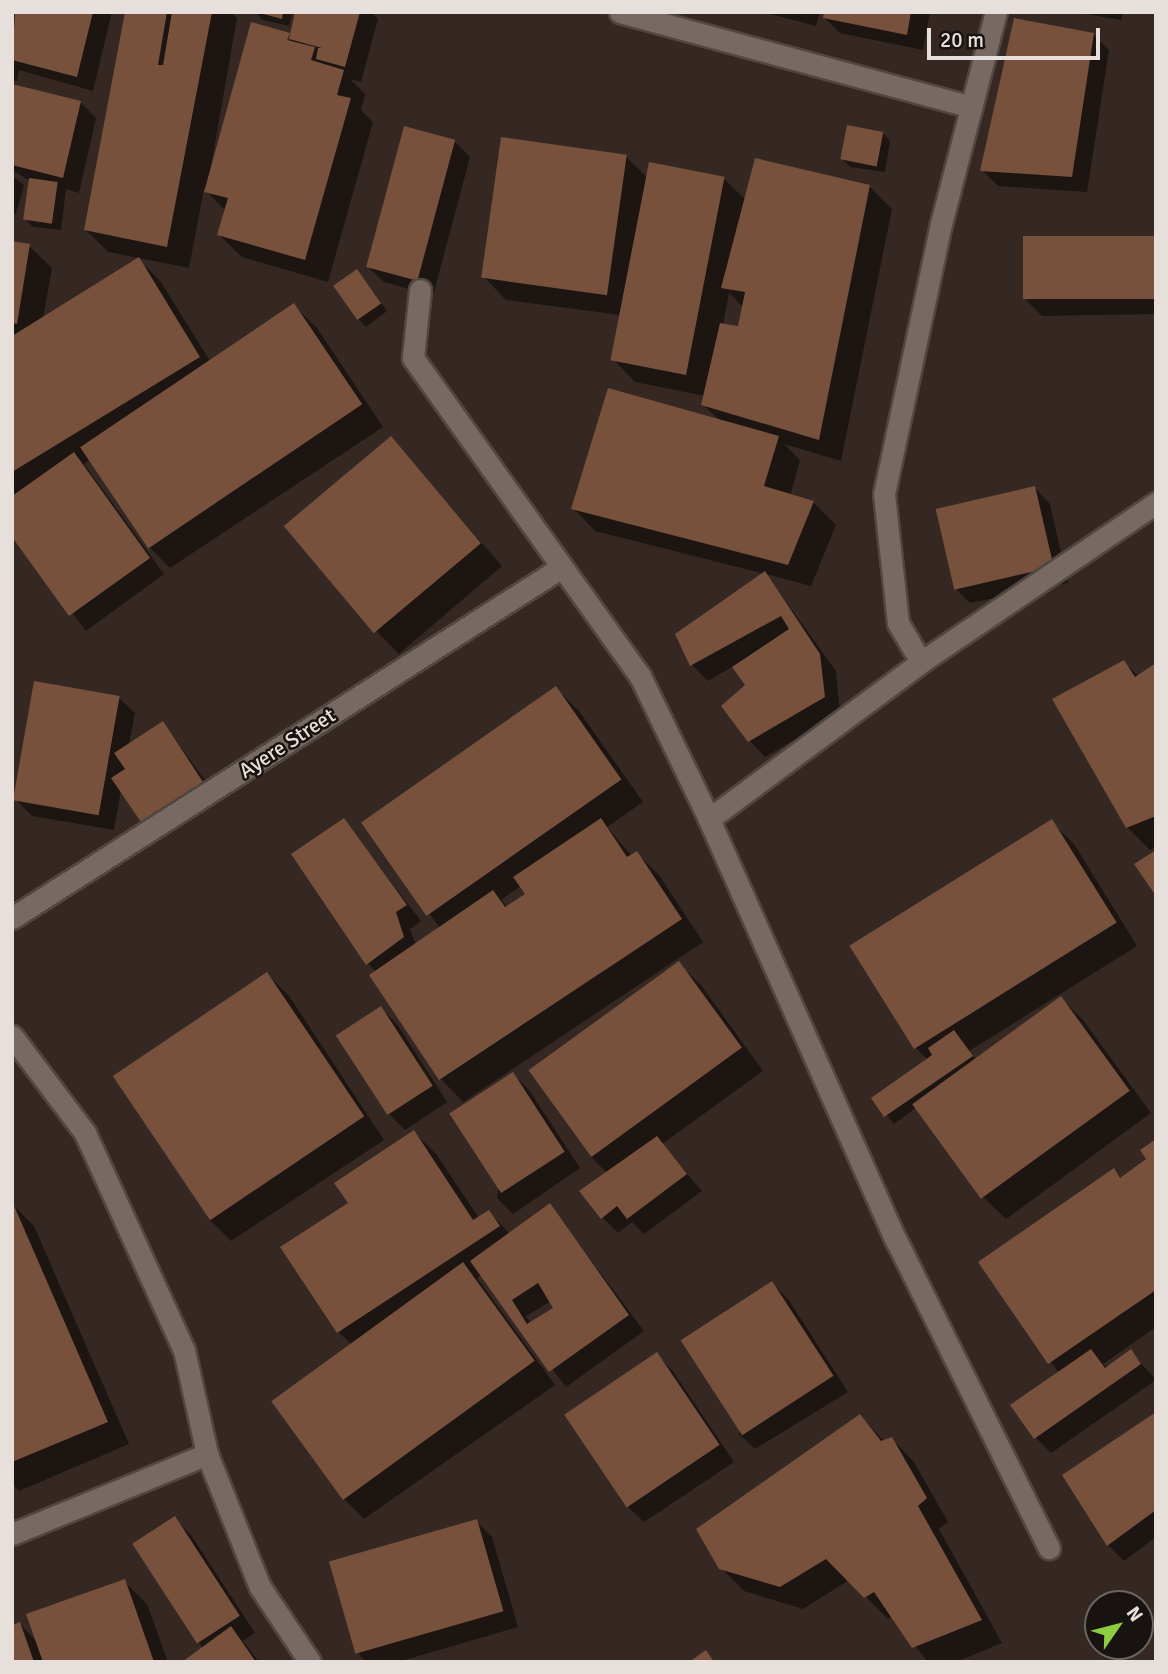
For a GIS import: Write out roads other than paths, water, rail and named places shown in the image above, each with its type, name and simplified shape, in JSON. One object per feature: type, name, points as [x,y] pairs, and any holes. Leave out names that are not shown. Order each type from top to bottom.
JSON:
[{"type":"street","points":[[620,12],[971,107]]},
{"type":"street","points":[[921,662],[898,623],[884,494],[941,224],[996,12]]},
{"type":"street","points":[[420,290],[413,358],[640,676],[709,818],[896,1240],[1049,1548]]},
{"type":"street","points":[[709,818],[921,662],[1156,503]]},
{"type":"street","name":"Ayere Street","points":[[12,918],[562,567]]},
{"type":"street","points":[[12,1036],[85,1133],[184,1350],[207,1454],[260,1587],[310,1662]]},
{"type":"street","points":[[12,1534],[207,1454]]}]
